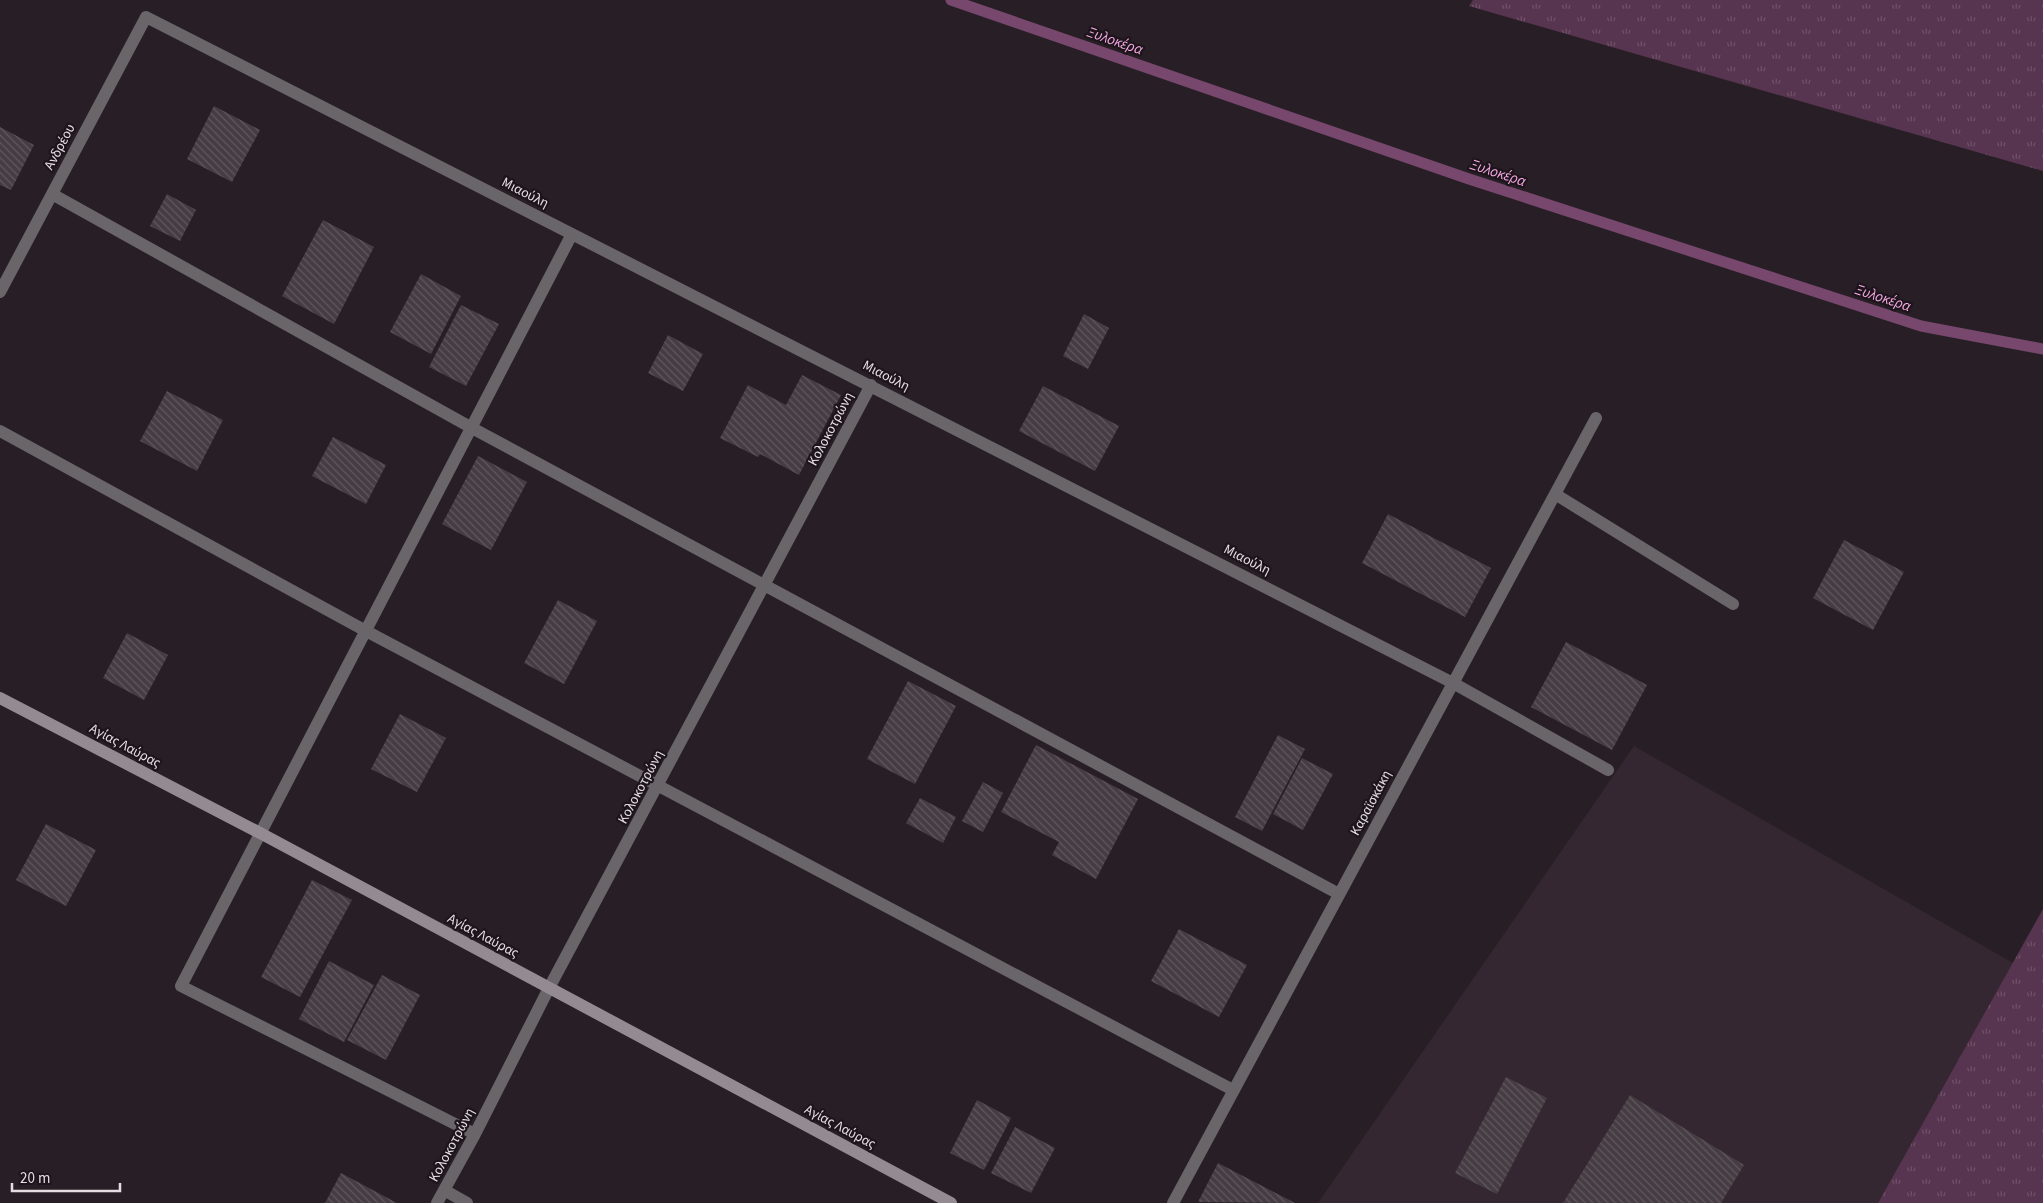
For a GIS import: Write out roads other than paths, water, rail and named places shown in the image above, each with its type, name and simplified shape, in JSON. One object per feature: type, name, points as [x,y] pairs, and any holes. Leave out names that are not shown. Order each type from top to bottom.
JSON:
[{"type":"street","name":"Ανδρέου","points":[[0,292],[146,17]]},
{"type":"street","name":"Μιαούλη","points":[[146,17],[1453,683],[1608,770]]},
{"type":"street","points":[[52,194],[472,428],[1339,894]]},
{"type":"street","points":[[475,1134],[182,986],[572,234]]},
{"type":"street","name":"Κολοκοτρώνη","points":[[437,1203],[475,1134],[549,988],[871,385]]},
{"type":"street","name":"Καραϊσκάκη","points":[[1173,1203],[1596,418]]},
{"type":"street","points":[[0,431],[366,631],[1234,1090]]},
{"type":"street","points":[[1555,494],[1733,604]]},
{"type":"street","name":"Αγίας Λαύρας","points":[[0,698],[262,834],[951,1203]]},
{"type":"street","points":[[444,1190],[467,1203]]},
{"type":"waterway","name":"Ξυλοκέρα","points":[[951,0],[1469,179],[1921,326],[2043,349]]}]
